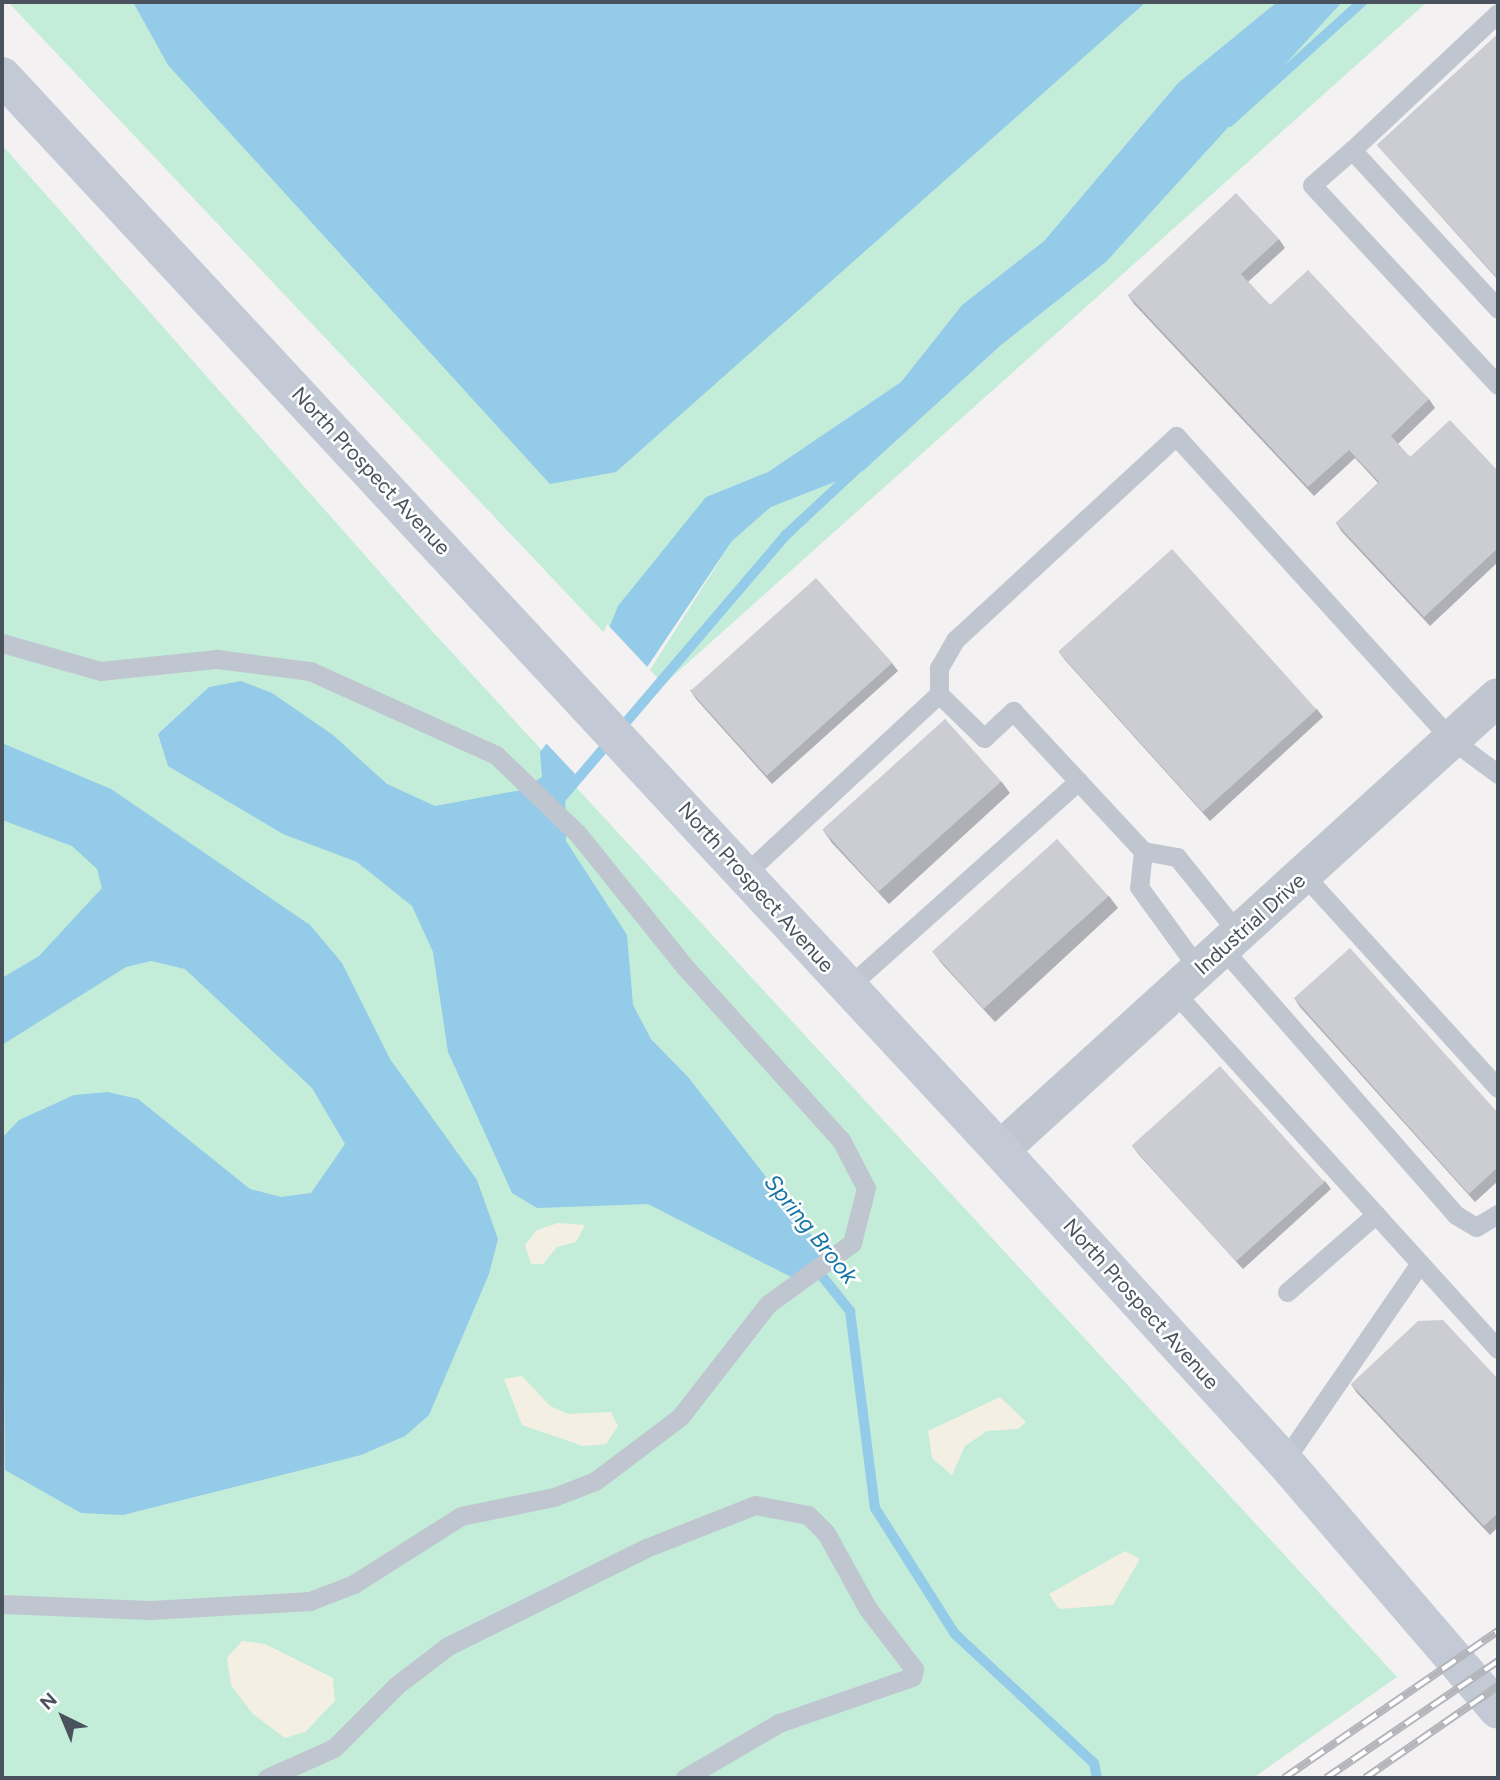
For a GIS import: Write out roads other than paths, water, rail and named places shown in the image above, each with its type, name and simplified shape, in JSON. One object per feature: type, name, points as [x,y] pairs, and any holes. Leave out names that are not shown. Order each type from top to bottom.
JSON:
[{"type":"main road","name":"North Prospect Avenue","points":[[2,76],[1000,1150],[1284,1461],[1498,1710]]},
{"type":"street","name":"Industrial Drive","points":[[1000,1150],[1498,697]]},
{"type":"lane","points":[[1498,13],[1312,185],[1498,385]]},
{"type":"lane","points":[[1352,150],[1498,309]]},
{"type":"lane","points":[[1498,774],[1452,740],[1176,436],[955,640],[939,668],[939,694],[984,738],[1013,711],[1143,851],[1177,857],[1209,962],[1376,1214],[1498,1349]]},
{"type":"lane","points":[[2,643],[100,671],[217,659],[310,671],[496,755],[578,834],[693,978],[841,1140],[866,1188],[852,1243],[768,1304],[680,1416],[624,1465],[554,1497],[461,1516],[354,1584],[270,1608],[2,1604]]},
{"type":"lane","points":[[744,874],[939,694]]},
{"type":"lane","points":[[848,988],[1078,781]]},
{"type":"lane","points":[[1143,851],[1139,887],[1456,1215],[1476,1227],[1498,1214]]},
{"type":"lane","points":[[1304,875],[1498,1088]]},
{"type":"lane","points":[[1287,1292],[1376,1214]]},
{"type":"lane","points":[[1284,1461],[1420,1263]]},
{"type":"lane","points":[[267,1778],[313,1763],[419,1667],[546,1596],[731,1510],[782,1506],[808,1515],[826,1533],[868,1609],[914,1669],[912,1677],[779,1723],[685,1778]]},
{"type":"water","points":[[133,2],[1146,2],[616,472],[550,484],[168,65]]},
{"type":"water","points":[[1277,2],[1342,2],[1106,262],[1000,346],[863,471],[771,507],[732,541],[565,789],[566,841],[627,935],[633,1005],[651,1039],[688,1077],[827,1255],[793,1278],[648,1204],[537,1208],[512,1193],[448,1052],[433,952],[412,906],[357,862],[283,834],[168,766],[158,734],[209,687],[241,681],[272,693],[333,735],[387,784],[435,806],[521,790],[542,777],[540,752],[580,700],[618,606],[706,497],[768,472],[901,382],[962,305],[1044,241],[1178,83]]},
{"type":"water","points":[[2,743],[111,789],[310,925],[342,963],[390,1059],[477,1180],[498,1239],[489,1274],[429,1415],[405,1436],[361,1455],[123,1515],[81,1513],[5,1470],[2,1138],[19,1120],[74,1095],[108,1092],[138,1099],[250,1189],[281,1197],[311,1193],[345,1144],[312,1088],[185,969],[151,961],[126,967],[2,1045],[2,978],[39,956],[102,888],[97,869],[72,846],[2,820]]},
{"type":"waterway","points":[[1229,122],[1362,2]]},
{"type":"waterway","points":[[557,803],[786,535],[859,467]]},
{"type":"waterway","name":"Spring Brook","points":[[814,1266],[850,1311],[875,1508],[955,1634],[1094,1763],[1097,1778]]},
{"type":"railway","points":[[1284,1778],[1498,1631]]},
{"type":"railway","points":[[1326,1778],[1498,1661]]},
{"type":"railway","points":[[1365,1778],[1498,1686]]}]
